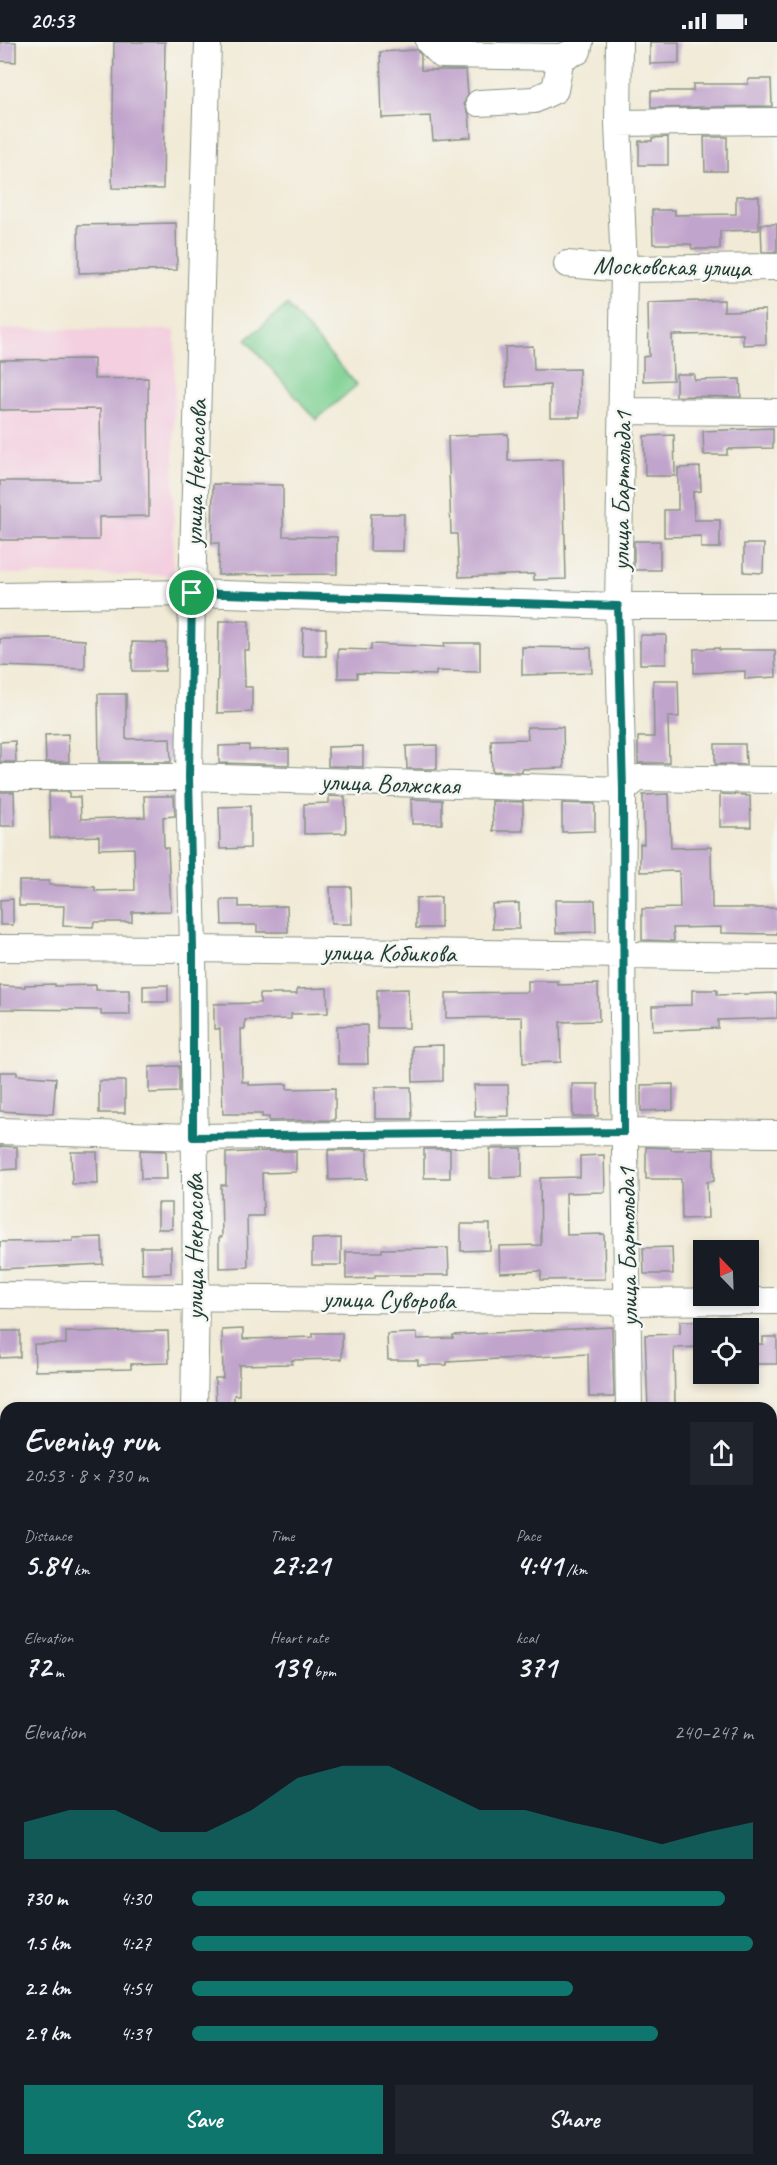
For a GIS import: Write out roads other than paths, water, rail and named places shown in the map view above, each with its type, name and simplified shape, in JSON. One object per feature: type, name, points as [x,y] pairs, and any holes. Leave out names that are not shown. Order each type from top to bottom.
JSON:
[{"type":"street","name":"улица Некрасова","points":[[194,1402],[196,1297],[189,777],[208,42]]},
{"type":"street","points":[[429,42],[442,55],[619,47]]},
{"type":"street","name":"улица Бартольда1","points":[[619,47],[618,123],[624,269],[618,606],[623,790],[622,955],[629,1402]]},
{"type":"street","points":[[479,103],[534,100],[555,90],[573,50]]},
{"type":"street","points":[[618,123],[777,121]]},
{"type":"street","name":"Московская улица","points":[[567,264],[624,269],[777,267]]},
{"type":"street","points":[[622,411],[777,412]]},
{"type":"street","points":[[0,596],[192,593],[618,606],[777,606]]},
{"type":"street","name":"улица Волжская","points":[[0,777],[189,777],[623,790],[638,778],[777,780]]},
{"type":"street","name":"улица Кобикова","points":[[0,948],[777,957]]},
{"type":"street","points":[[0,1131],[193,1137],[624,1132],[777,1134]]},
{"type":"street","name":"улица Суворова","points":[[0,1295],[628,1302],[777,1301]]}]
